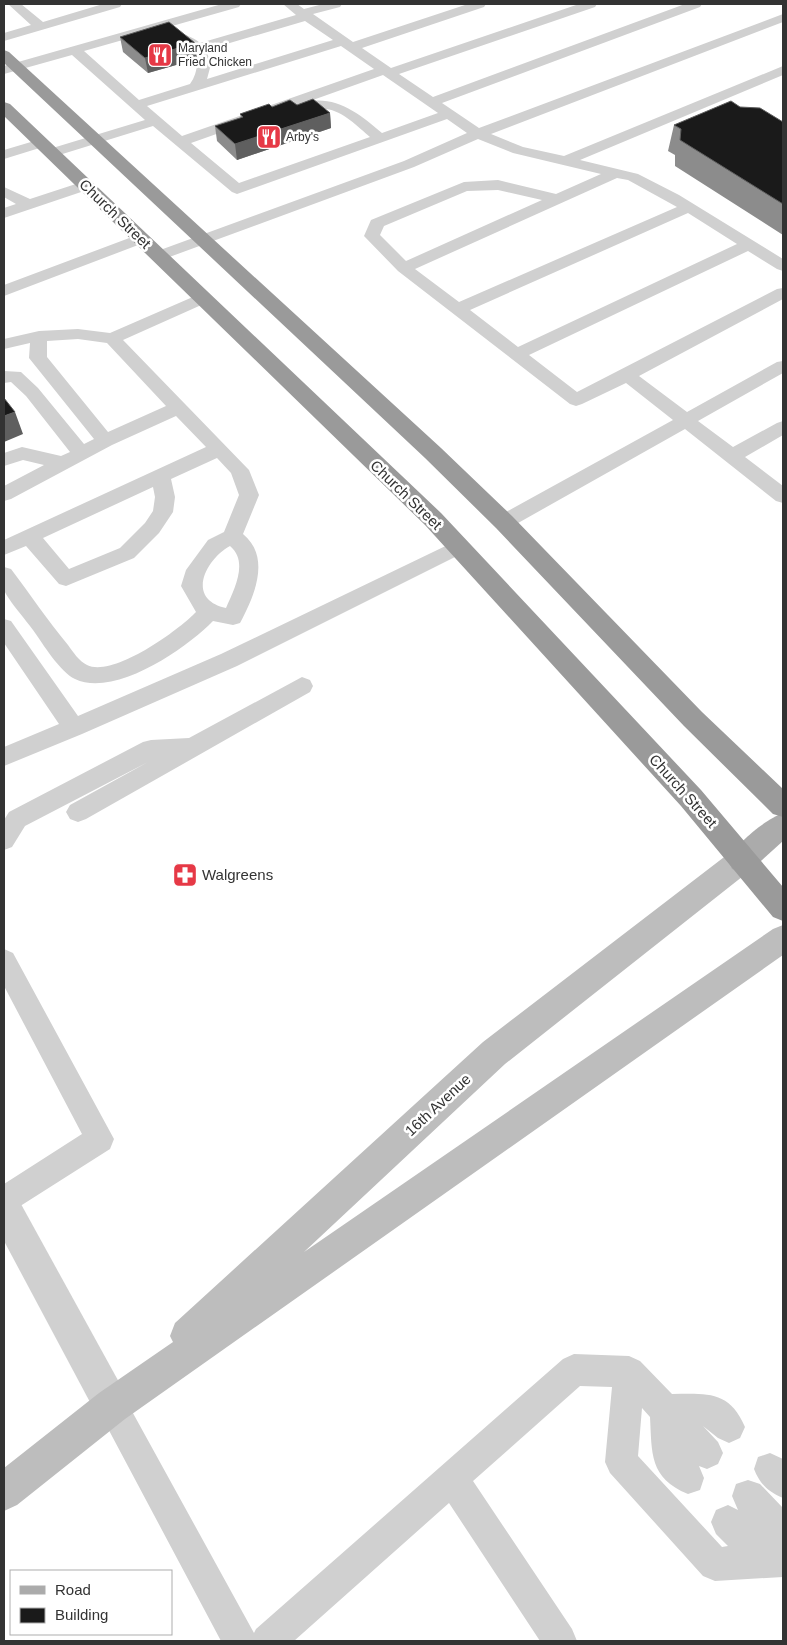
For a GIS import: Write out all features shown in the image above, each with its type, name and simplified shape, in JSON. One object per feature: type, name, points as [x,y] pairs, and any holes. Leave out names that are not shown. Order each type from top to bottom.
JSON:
[{"type":"highway","points":[[8,64],[341,366],[504,522],[693,719],[783,806]]},
{"type":"highway","name":"Church Street","points":[[4,107],[433,519],[690,798],[783,908]]},
{"type":"main road","name":"16th Avenue","points":[[742,860],[783,825]]},
{"type":"street","name":"16th Avenue","points":[[112,1406],[494,1053],[742,860]]},
{"type":"street","name":"16th Avenue","points":[[4,1492],[112,1406],[783,938]]},
{"type":"street","points":[[4,1207],[112,1406]]},
{"type":"lane","points":[[14,4],[40,26]]},
{"type":"lane","points":[[8,64],[75,50],[235,4]]},
{"type":"lane","points":[[289,4],[478,134],[518,150],[633,177],[689,207],[783,266]]},
{"type":"lane","points":[[199,48],[336,4]]},
{"type":"lane","points":[[137,105],[480,4]]},
{"type":"lane","points":[[180,142],[334,87],[591,4]]},
{"type":"lane","points":[[431,102],[696,4]]},
{"type":"lane","points":[[4,37],[111,5]]},
{"type":"lane","points":[[158,256],[410,164],[478,134],[783,18]]},
{"type":"lane","points":[[86,60],[165,36],[175,36],[187,40],[199,48],[204,72],[195,87]]},
{"type":"lane","points":[[75,50],[155,121],[238,189],[448,114]]},
{"type":"lane","points":[[566,161],[783,70]]},
{"type":"lane","points":[[334,87],[396,132]]},
{"type":"lane","points":[[231,124],[254,122],[318,103],[334,105],[352,116],[380,138]]},
{"type":"lane","points":[[695,107],[721,113]]},
{"type":"lane","points":[[4,155],[93,140],[155,121]]},
{"type":"lane","points":[[404,268],[615,173]]},
{"type":"lane","points":[[557,199],[498,185],[464,187],[377,223],[372,236],[404,268],[576,400],[783,292]]},
{"type":"lane","points":[[4,213],[85,186]]},
{"type":"lane","points":[[4,191],[29,205]]},
{"type":"lane","points":[[458,309],[689,207]]},
{"type":"lane","points":[[4,291],[140,238]]},
{"type":"lane","points":[[517,354],[749,245]]},
{"type":"lane","points":[[4,278],[62,257],[100,254]]},
{"type":"lane","points":[[4,344],[39,336],[78,334],[112,339],[202,298]]},
{"type":"lane","points":[[39,336],[38,358],[105,441]]},
{"type":"lane","points":[[112,339],[240,470],[249,495],[232,536],[215,545],[193,576],[191,586],[199,601],[209,612],[233,617],[264,642]]},
{"type":"lane","points":[[504,522],[783,366]]},
{"type":"lane","points":[[627,375],[783,496]]},
{"type":"lane","points":[[4,377],[15,376],[32,392],[81,454]]},
{"type":"lane","points":[[4,494],[105,441],[178,408]]},
{"type":"lane","points":[[732,456],[783,427]]},
{"type":"lane","points":[[4,548],[219,449]]},
{"type":"lane","points":[[4,460],[22,453],[63,463]]},
{"type":"lane","points":[[29,536],[66,579],[127,553],[152,528],[163,512],[165,497],[161,476]]},
{"type":"lane","points":[[232,536],[245,549],[249,559],[247,579],[233,617]]},
{"type":"lane","points":[[4,757],[229,660],[458,547]]},
{"type":"lane","points":[[4,574],[64,655],[80,673],[98,676],[123,669],[153,656],[187,633],[209,612]]},
{"type":"lane","points":[[4,627],[74,728]]},
{"type":"lane","points":[[78,812],[302,686]]},
{"type":"lane","points":[[4,854],[14,841],[18,819],[151,749],[195,746]]},
{"type":"lane","points":[[4,961],[100,1139],[4,1200]]},
{"type":"lane","points":[[268,1641],[574,1370],[629,1372],[707,1453]]},
{"type":"lane","points":[[629,1372],[621,1462],[715,1564],[783,1560]]},
{"type":"lane","points":[[112,1406],[240,1641]]},
{"type":"lane","points":[[666,1410],[712,1410],[729,1427]]},
{"type":"lane","points":[[666,1410],[668,1458],[688,1478]]},
{"type":"lane","points":[[452,1479],[560,1641]]},
{"type":"lane","points":[[748,1496],[783,1532]]},
{"type":"lane","points":[[728,1522],[745,1540],[783,1540]]},
{"type":"building","points":[[169,22],[195,43],[145,58],[120,37]]},
{"type":"building","points":[[313,99],[330,113],[235,144],[215,126],[243,117],[240,114],[269,104],[272,107],[290,100],[297,105]]},
{"type":"building","points":[[731,101],[740,107],[760,108],[783,122],[783,204],[680,140],[681,129],[674,125]]},
{"type":"building","points":[[4,398],[15,412],[4,416]]},
{"type":"place","name":"Maryland Fried Chicken","points":[[160,55]]},
{"type":"place","name":"Arby's","points":[[269,137]]},
{"type":"place","name":"Walgreens","points":[[185,875]]}]
